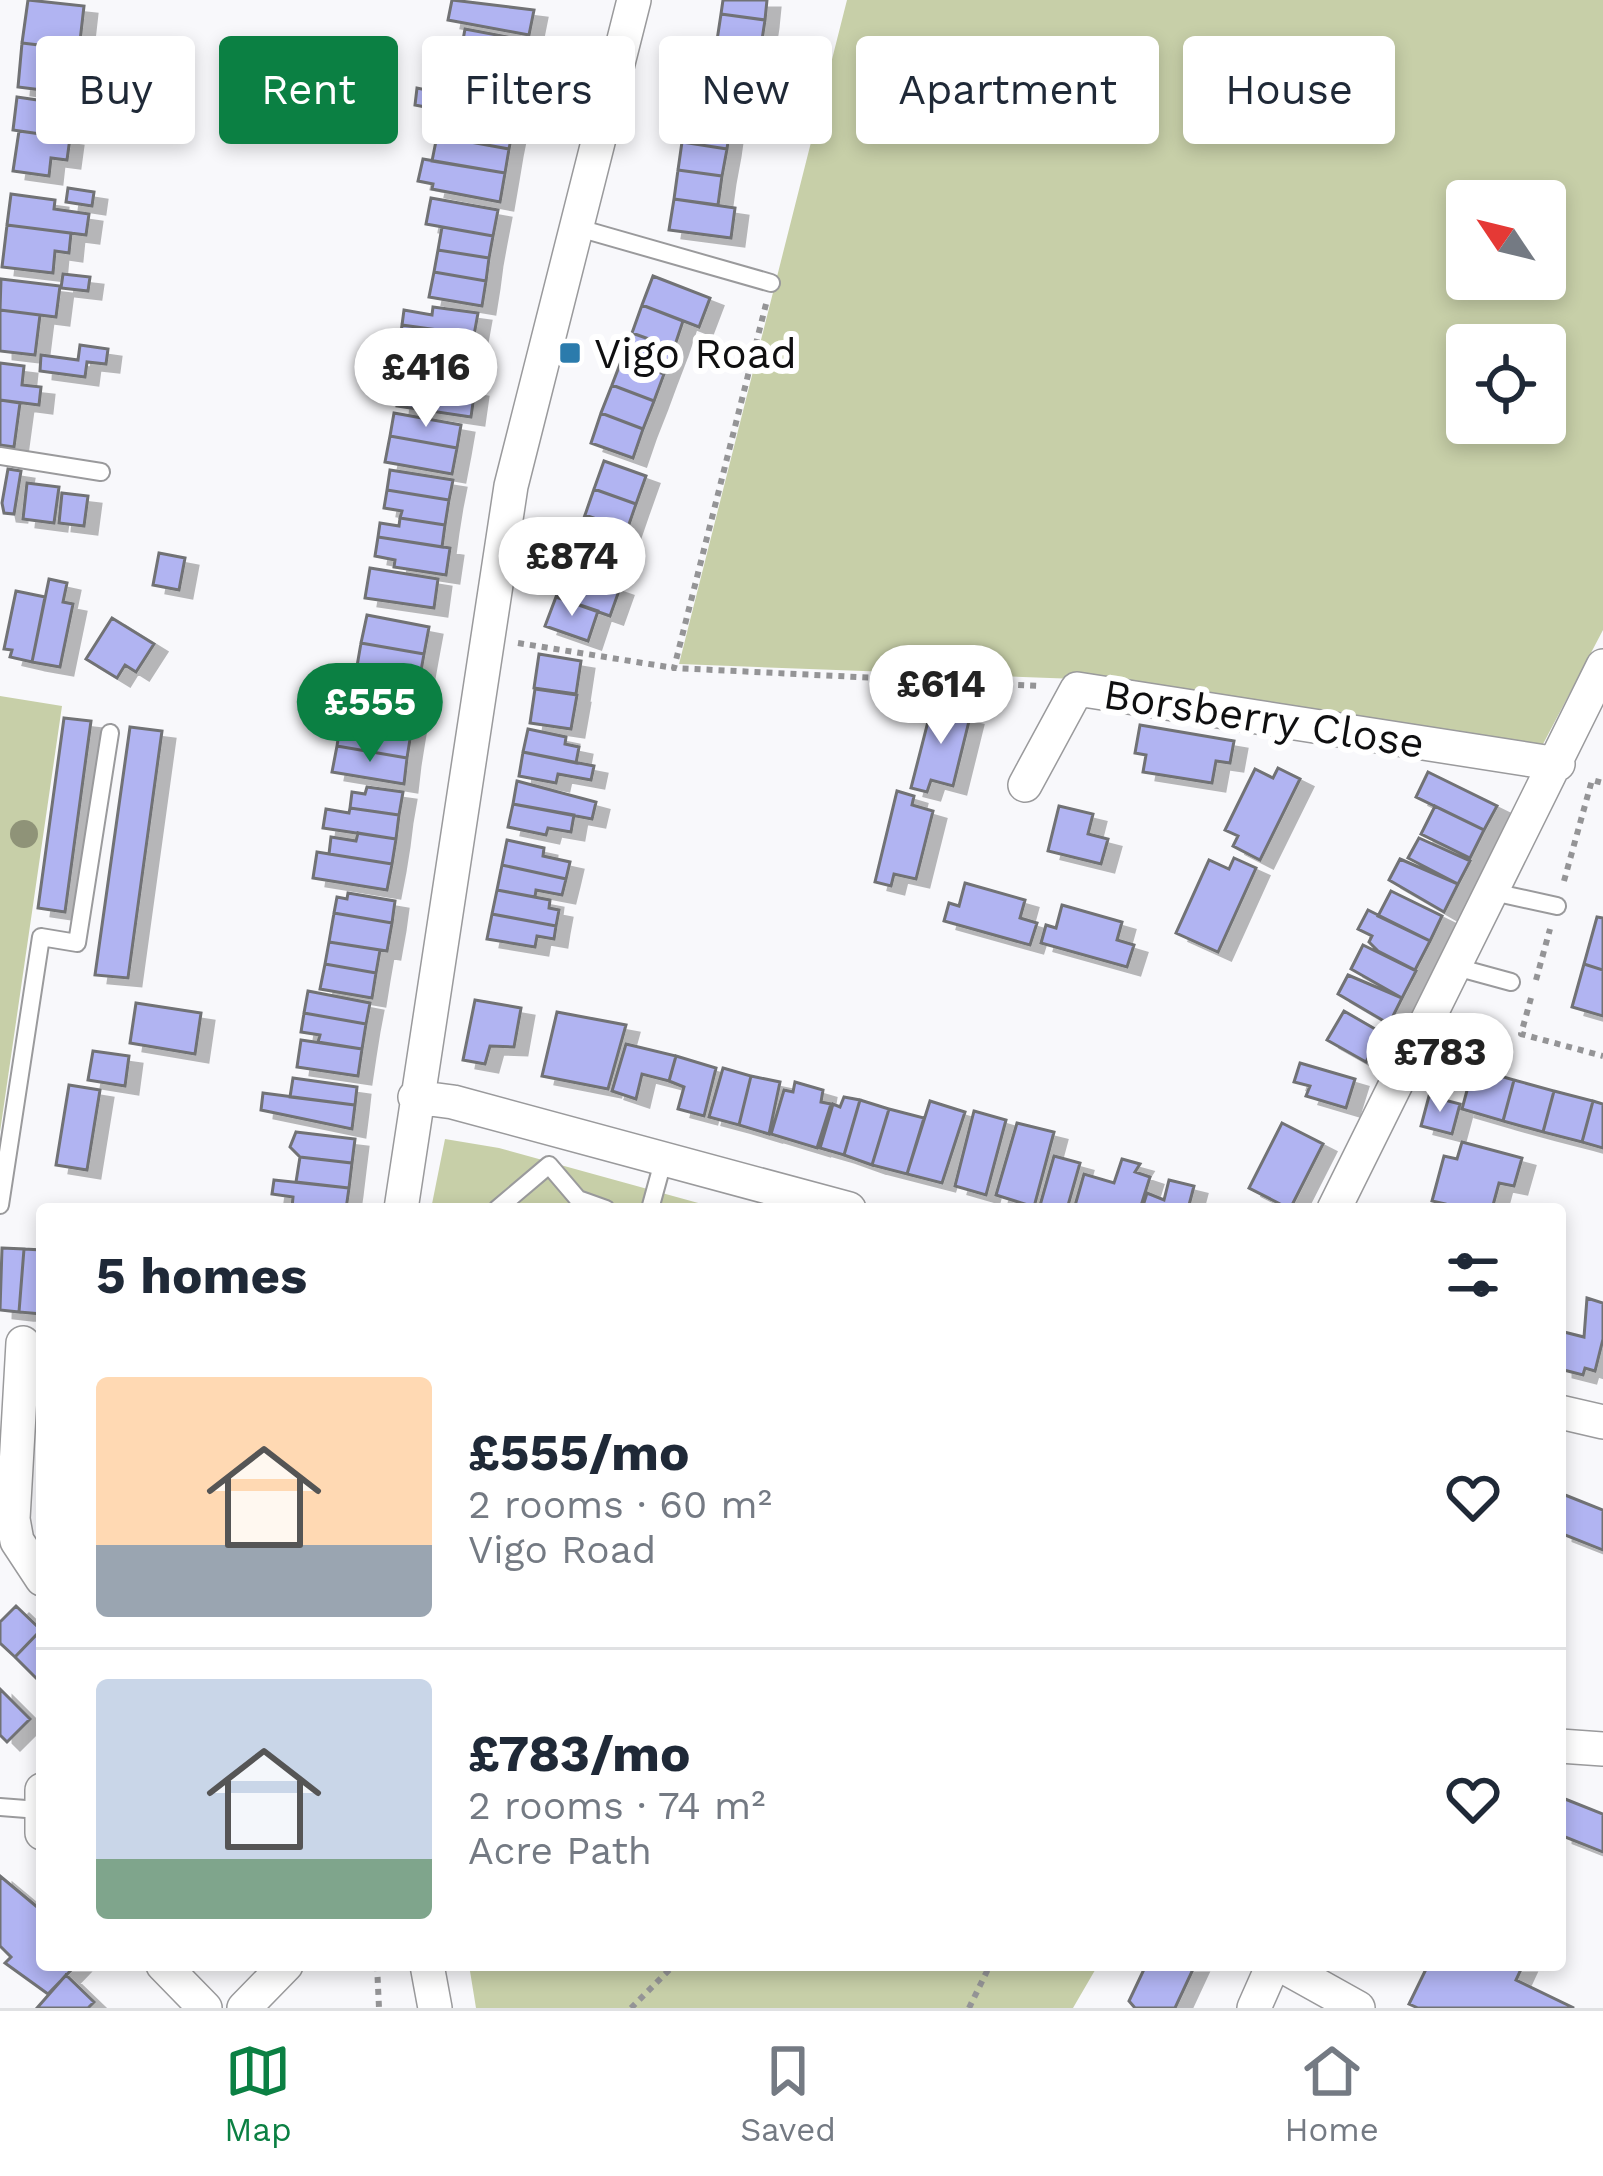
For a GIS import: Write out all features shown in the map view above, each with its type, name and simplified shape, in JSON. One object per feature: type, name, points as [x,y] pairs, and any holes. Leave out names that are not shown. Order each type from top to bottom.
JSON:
[{"type":"street","points":[[402,1203],[486,638],[524,423],[634,0]]},
{"type":"street","points":[[1337,1203],[1603,666]]},
{"type":"street","name":"Borsberry Close","points":[[1025,785],[1076,689],[1558,764]]},
{"type":"street","points":[[415,1097],[453,1102],[827,1203]]},
{"type":"street","points":[[22,1342],[14,1520],[17,1541],[36,1570]]},
{"type":"street","points":[[1566,1413],[1603,1422]]},
{"type":"street","points":[[1566,1746],[1603,1749]]},
{"type":"street","points":[[169,1971],[205,2008]]},
{"type":"street","points":[[244,2008],[280,1971]]},
{"type":"street","points":[[429,1971],[435,2008]]},
{"type":"street","points":[[1254,2008],[1274,1971]]},
{"type":"street","points":[[1326,1975],[1358,2008]]},
{"type":"lane","points":[[574,227],[771,283]]},
{"type":"lane","points":[[0,456],[101,472]]},
{"type":"lane","points":[[0,1205],[41,938],[77,943],[110,733]]},
{"type":"lane","points":[[1493,892],[1557,906]]},
{"type":"lane","points":[[1456,967],[1511,982]]},
{"type":"lane","points":[[652,1203],[664,1158]]},
{"type":"lane","points":[[504,1203],[549,1165],[578,1199],[589,1203]]},
{"type":"lane","points":[[0,1807],[36,1811]]},
{"type":"path","points":[[674,668],[771,283]]},
{"type":"path","points":[[486,638],[674,668],[1076,689]]},
{"type":"path","points":[[1603,783],[1592,780],[1521,1034],[1603,1057]]},
{"type":"path","points":[[377,1971],[379,2008]]},
{"type":"path","points":[[631,2008],[666,1971]]},
{"type":"path","points":[[969,2008],[987,1971]]},
{"type":"green space","points":[[847,0],[1603,0],[1603,630],[1542,746],[1077,679],[679,664],[811,144],[832,144],[832,59]]},
{"type":"green space","points":[[0,696],[62,706],[0,1132]]},
{"type":"green space","points":[[445,1139],[499,1148],[698,1203],[432,1203]]},
{"type":"green space","points":[[470,1971],[1095,1971],[1073,2008],[476,2008]]},
{"type":"building","points":[[28,0],[84,6],[81,36],[36,36],[36,45],[22,43]]},
{"type":"building","points":[[452,0],[534,10],[529,35],[448,20]]},
{"type":"building","points":[[723,0],[767,0],[765,20],[721,14]]},
{"type":"building","points":[[721,14],[765,20],[763,36],[718,36]]},
{"type":"building","points":[[465,29],[502,36],[464,36]]},
{"type":"building","points":[[22,43],[36,45],[36,89],[18,87]]},
{"type":"building","points":[[417,88],[422,89],[422,106],[415,105]]},
{"type":"building","points":[[17,97],[36,100],[36,133],[13,130]]},
{"type":"building","points":[[19,131],[36,133],[36,144],[69,144],[67,160],[51,158],[49,176],[13,171]]},
{"type":"building","points":[[435,144],[509,149],[505,173],[432,161]]},
{"type":"building","points":[[682,144],[727,149],[722,176],[678,170]]},
{"type":"building","points":[[423,159],[505,173],[500,202],[432,189],[433,184],[418,181]]},
{"type":"building","points":[[678,170],[722,176],[718,205],[674,199]]},
{"type":"building","points":[[68,188],[94,192],[92,206],[66,202]]},
{"type":"building","points":[[11,194],[55,200],[54,209],[89,214],[86,235],[7,225]]},
{"type":"building","points":[[431,198],[498,210],[493,236],[426,224]]},
{"type":"building","points":[[674,199],[735,208],[731,238],[669,230]]},
{"type":"building","points":[[7,225],[71,233],[69,253],[55,251],[53,273],[2,267]]},
{"type":"building","points":[[442,227],[493,236],[489,258],[438,250]]},
{"type":"building","points":[[438,250],[489,258],[486,281],[434,272]]},
{"type":"building","points":[[434,272],[486,281],[482,306],[429,297]]},
{"type":"building","points":[[63,274],[90,277],[88,291],[61,288]]},
{"type":"building","points":[[653,276],[710,298],[699,327],[642,305]]},
{"type":"building","points":[[1,279],[60,286],[56,317],[0,310]]},
{"type":"building","points":[[642,305],[683,321],[674,348],[632,333]]},
{"type":"building","points":[[433,307],[478,313],[474,335],[402,325],[404,310],[432,315]]},
{"type":"building","points":[[0,310],[40,315],[35,355],[0,351]]},
{"type":"building","points":[[402,325],[474,335],[472,361],[426,353],[427,344],[400,340]]},
{"type":"building","points":[[632,333],[674,348],[664,374],[622,359]]},
{"type":"building","points":[[80,345],[108,349],[106,364],[87,362],[85,377],[40,371],[41,355],[78,360]]},
{"type":"building","points":[[426,353],[472,361],[468,385],[395,373],[397,356],[425,360]]},
{"type":"building","points":[[622,359],[664,374],[654,401],[612,385]]},
{"type":"building","points":[[0,363],[24,366],[22,385],[41,387],[39,405],[0,400]]},
{"type":"building","points":[[401,378],[475,389],[471,417],[397,406]]},
{"type":"building","points":[[612,385],[654,401],[643,429],[601,413]]},
{"type":"building","points":[[0,400],[20,403],[14,447],[0,445]]},
{"type":"building","points":[[394,413],[461,425],[457,448],[390,436]]},
{"type":"building","points":[[601,413],[643,429],[633,458],[591,443]]},
{"type":"building","points":[[390,436],[457,448],[452,474],[385,462]]},
{"type":"building","points":[[604,461],[646,476],[636,504],[594,489]]},
{"type":"building","points":[[8,469],[21,471],[14,514],[4,513],[2,503]]},
{"type":"building","points":[[390,470],[453,480],[449,500],[387,490]]},
{"type":"building","points":[[27,483],[59,487],[54,523],[23,519]]},
{"type":"building","points":[[594,489],[636,504],[627,530],[585,515]]},
{"type":"building","points":[[387,490],[449,500],[445,525],[400,518],[402,511],[384,508]]},
{"type":"building","points":[[62,493],[88,496],[84,526],[59,523]]},
{"type":"building","points":[[585,515],[627,530],[618,557],[575,542]]},
{"type":"building","points":[[400,518],[445,525],[442,547],[378,537],[380,523],[399,526]]},
{"type":"building","points":[[378,537],[450,548],[446,575],[394,567],[395,560],[375,556]]},
{"type":"building","points":[[575,542],[618,557],[608,584],[565,569]]},
{"type":"building","points":[[159,553],[185,558],[179,590],[153,585]]},
{"type":"building","points":[[370,568],[438,579],[434,608],[365,598]]},
{"type":"building","points":[[565,569],[620,588],[610,616],[556,597]]},
{"type":"building","points":[[49,579],[67,583],[63,602],[73,604],[60,667],[32,662]]},
{"type":"building","points":[[16,591],[45,597],[32,662],[10,657],[12,650],[4,649]]},
{"type":"building","points":[[556,597],[598,611],[588,641],[545,626]]},
{"type":"building","points":[[367,615],[429,627],[424,654],[361,643]]},
{"type":"building","points":[[112,618],[154,644],[136,672],[125,665],[117,678],[86,659]]},
{"type":"building","points":[[361,643],[424,654],[419,682],[356,672]]},
{"type":"building","points":[[539,654],[581,661],[576,694],[534,688]]},
{"type":"building","points":[[357,677],[419,688],[415,710],[340,699],[342,684],[355,687]]},
{"type":"building","points":[[535,689],[577,695],[571,729],[530,723]]},
{"type":"building","points":[[934,698],[951,702],[948,712],[970,717],[953,786],[931,780],[927,792],[911,788]]},
{"type":"building","points":[[340,699],[415,710],[411,733],[350,723],[352,712],[338,709]]},
{"type":"building","points":[[64,718],[91,721],[65,912],[38,908]]},
{"type":"building","points":[[350,723],[411,733],[407,758],[337,746],[339,733],[348,735]]},
{"type":"building","points":[[1140,725],[1234,741],[1230,763],[1216,761],[1212,783],[1143,772],[1146,755],[1135,753]]},
{"type":"building","points":[[130,727],[162,731],[128,978],[95,975]]},
{"type":"building","points":[[528,729],[566,737],[565,744],[579,747],[576,763],[523,752]]},
{"type":"building","points":[[337,746],[407,758],[404,784],[332,772]]},
{"type":"building","points":[[523,752],[594,766],[591,780],[558,774],[556,783],[519,776]]},
{"type":"building","points":[[1278,768],[1300,779],[1260,860],[1233,846],[1238,836],[1225,830],[1255,769],[1273,778]]},
{"type":"building","points":[[1428,772],[1497,806],[1484,830],[1416,797]]},
{"type":"building","points":[[517,781],[596,802],[592,819],[513,804]]},
{"type":"building","points":[[367,787],[403,792],[399,815],[350,808],[352,792],[365,794]]},
{"type":"building","points":[[897,791],[914,796],[912,805],[933,811],[916,879],[894,874],[891,886],[875,882]]},
{"type":"building","points":[[513,804],[574,815],[571,832],[548,828],[546,835],[508,827]]},
{"type":"building","points":[[1059,806],[1093,814],[1088,834],[1108,839],[1101,864],[1048,851]]},
{"type":"building","points":[[1435,806],[1484,830],[1470,858],[1421,834]]},
{"type":"building","points":[[350,808],[399,815],[396,839],[323,828],[326,809],[349,813]]},
{"type":"building","points":[[358,833],[396,839],[392,864],[329,854],[331,837],[356,841]]},
{"type":"building","points":[[1419,838],[1470,861],[1458,884],[1408,858]]},
{"type":"building","points":[[507,840],[544,848],[543,856],[570,862],[566,879],[502,865]]},
{"type":"building","points":[[317,852],[392,864],[387,890],[313,878]]},
{"type":"building","points":[[1234,858],[1256,868],[1218,952],[1176,933],[1209,860],[1229,869]]},
{"type":"building","points":[[1400,859],[1458,884],[1444,912],[1389,880]]},
{"type":"building","points":[[502,865],[566,879],[562,895],[536,890],[535,897],[497,890]]},
{"type":"building","points":[[965,883],[1025,900],[1020,918],[1037,923],[1030,945],[944,921],[949,903],[959,906]]},
{"type":"building","points":[[497,890],[550,900],[549,908],[559,910],[556,926],[492,914]]},
{"type":"building","points":[[1391,891],[1442,916],[1430,941],[1378,916]]},
{"type":"building","points":[[348,893],[395,901],[392,923],[334,913],[337,897],[347,899]]},
{"type":"building","points":[[1062,905],[1122,922],[1117,940],[1134,945],[1127,967],[1041,943],[1046,925],[1056,928]]},
{"type":"building","points":[[1368,910],[1430,941],[1415,970],[1378,951],[1369,942],[1372,936],[1358,929]]},
{"type":"building","points":[[334,913],[392,923],[387,951],[329,942]]},
{"type":"building","points":[[492,914],[556,926],[554,939],[537,936],[535,947],[487,939]]},
{"type":"building","points":[[1597,917],[1603,918],[1603,970],[1584,964]]},
{"type":"building","points":[[329,942],[380,950],[376,973],[325,964]]},
{"type":"building","points":[[1363,945],[1416,971],[1402,998],[1351,969]]},
{"type":"building","points":[[325,964],[376,973],[372,998],[320,989]]},
{"type":"building","points":[[1584,964],[1603,970],[1603,1016],[1572,1007]]},
{"type":"building","points":[[1348,975],[1402,998],[1389,1024],[1338,994]]},
{"type":"building","points":[[308,991],[370,1003],[366,1024],[304,1013]]},
{"type":"building","points":[[475,1000],[521,1008],[514,1047],[490,1046],[485,1064],[463,1060]]},
{"type":"building","points":[[136,1003],[201,1013],[195,1054],[130,1043]]},
{"type":"building","points":[[1344,1011],[1382,1033],[1366,1062],[1327,1040]]},
{"type":"building","points":[[557,1012],[626,1025],[608,1089],[542,1076]]},
{"type":"building","points":[[304,1013],[366,1024],[362,1049],[318,1042],[320,1035],[301,1032]]},
{"type":"building","points":[[301,1040],[362,1049],[358,1076],[297,1067]]},
{"type":"building","points":[[626,1044],[676,1056],[669,1081],[642,1074],[636,1099],[612,1091]]},
{"type":"building","points":[[93,1051],[129,1056],[125,1086],[88,1080]]},
{"type":"building","points":[[676,1056],[716,1068],[704,1116],[678,1109],[684,1087],[669,1081]]},
{"type":"building","points":[[1300,1063],[1355,1079],[1346,1108],[1306,1096],[1310,1086],[1294,1082]]},
{"type":"building","points":[[723,1068],[751,1076],[739,1125],[709,1117]]},
{"type":"building","points":[[1473,1068],[1514,1080],[1503,1121],[1462,1109]]},
{"type":"building","points":[[751,1076],[780,1082],[769,1134],[739,1125]]},
{"type":"building","points":[[293,1078],[357,1087],[355,1105],[290,1097]]},
{"type":"building","points":[[1514,1080],[1554,1091],[1543,1132],[1503,1121]]},
{"type":"building","points":[[795,1082],[823,1090],[821,1102],[831,1104],[817,1148],[771,1134],[784,1090],[793,1092]]},
{"type":"building","points":[[69,1085],[100,1090],[87,1170],[56,1165]]},
{"type":"building","points":[[1554,1091],[1593,1101],[1582,1142],[1543,1132]]},
{"type":"building","points":[[263,1093],[355,1105],[352,1129],[261,1110]]},
{"type":"building","points":[[1429,1096],[1460,1104],[1452,1134],[1421,1126]]},
{"type":"building","points":[[844,1097],[860,1100],[844,1155],[820,1148],[833,1104],[840,1107]]},
{"type":"building","points":[[860,1100],[889,1109],[872,1165],[844,1155]]},
{"type":"building","points":[[930,1101],[965,1112],[942,1183],[907,1174]]},
{"type":"building","points":[[1593,1101],[1603,1104],[1603,1148],[1582,1142]]},
{"type":"building","points":[[889,1109],[924,1118],[907,1174],[872,1165]]},
{"type":"building","points":[[974,1111],[1006,1120],[986,1195],[955,1186]]},
{"type":"building","points":[[1017,1123],[1054,1132],[1035,1203],[996,1195]]},
{"type":"building","points":[[1282,1123],[1323,1144],[1293,1203],[1278,1203],[1249,1188]]},
{"type":"building","points":[[296,1132],[355,1139],[352,1163],[300,1157],[290,1147]]},
{"type":"building","points":[[1462,1142],[1522,1158],[1514,1186],[1499,1183],[1494,1203],[1432,1201],[1444,1156],[1457,1159]]},
{"type":"building","points":[[1054,1156],[1080,1163],[1069,1203],[1041,1203]]},
{"type":"building","points":[[300,1157],[352,1163],[349,1188],[296,1182]]},
{"type":"building","points":[[1122,1159],[1140,1164],[1135,1172],[1150,1177],[1142,1203],[1076,1203],[1084,1174],[1114,1183]]},
{"type":"building","points":[[274,1180],[349,1188],[347,1203],[292,1203],[293,1197],[272,1194]]},
{"type":"building","points":[[1169,1180],[1194,1186],[1190,1203],[1144,1203],[1147,1193],[1164,1200]]},
{"type":"building","points":[[2,1248],[24,1249],[19,1312],[0,1310]]},
{"type":"building","points":[[24,1249],[36,1250],[36,1313],[19,1312]]},
{"type":"building","points":[[1587,1298],[1603,1303],[1603,1339],[1595,1371],[1585,1368],[1583,1375],[1566,1371],[1566,1332],[1584,1337]]},
{"type":"building","points":[[1566,1495],[1603,1510],[1603,1550],[1566,1535]]},
{"type":"building","points":[[16,1606],[36,1625],[36,1635],[15,1657],[0,1643],[0,1622]]},
{"type":"building","points":[[36,1635],[36,1678],[15,1657]]},
{"type":"building","points":[[0,1689],[30,1719],[7,1742],[0,1735]]},
{"type":"building","points":[[1566,1799],[1603,1814],[1603,1852],[1566,1837]]},
{"type":"building","points":[[0,1876],[36,1906],[36,1971],[70,1971],[48,1994],[5,1963],[11,1957],[0,1946]]},
{"type":"building","points":[[1143,1971],[1192,1971],[1175,2008],[1135,2008],[1129,2001]]},
{"type":"building","points":[[1425,1971],[1520,1971],[1516,1980],[1574,2008],[1418,2008],[1409,2004]]},
{"type":"building","points":[[66,1975],[94,2002],[88,2008],[37,2008]]},
{"type":"place","name":"Vigo Road","points":[[570,353]]}]
